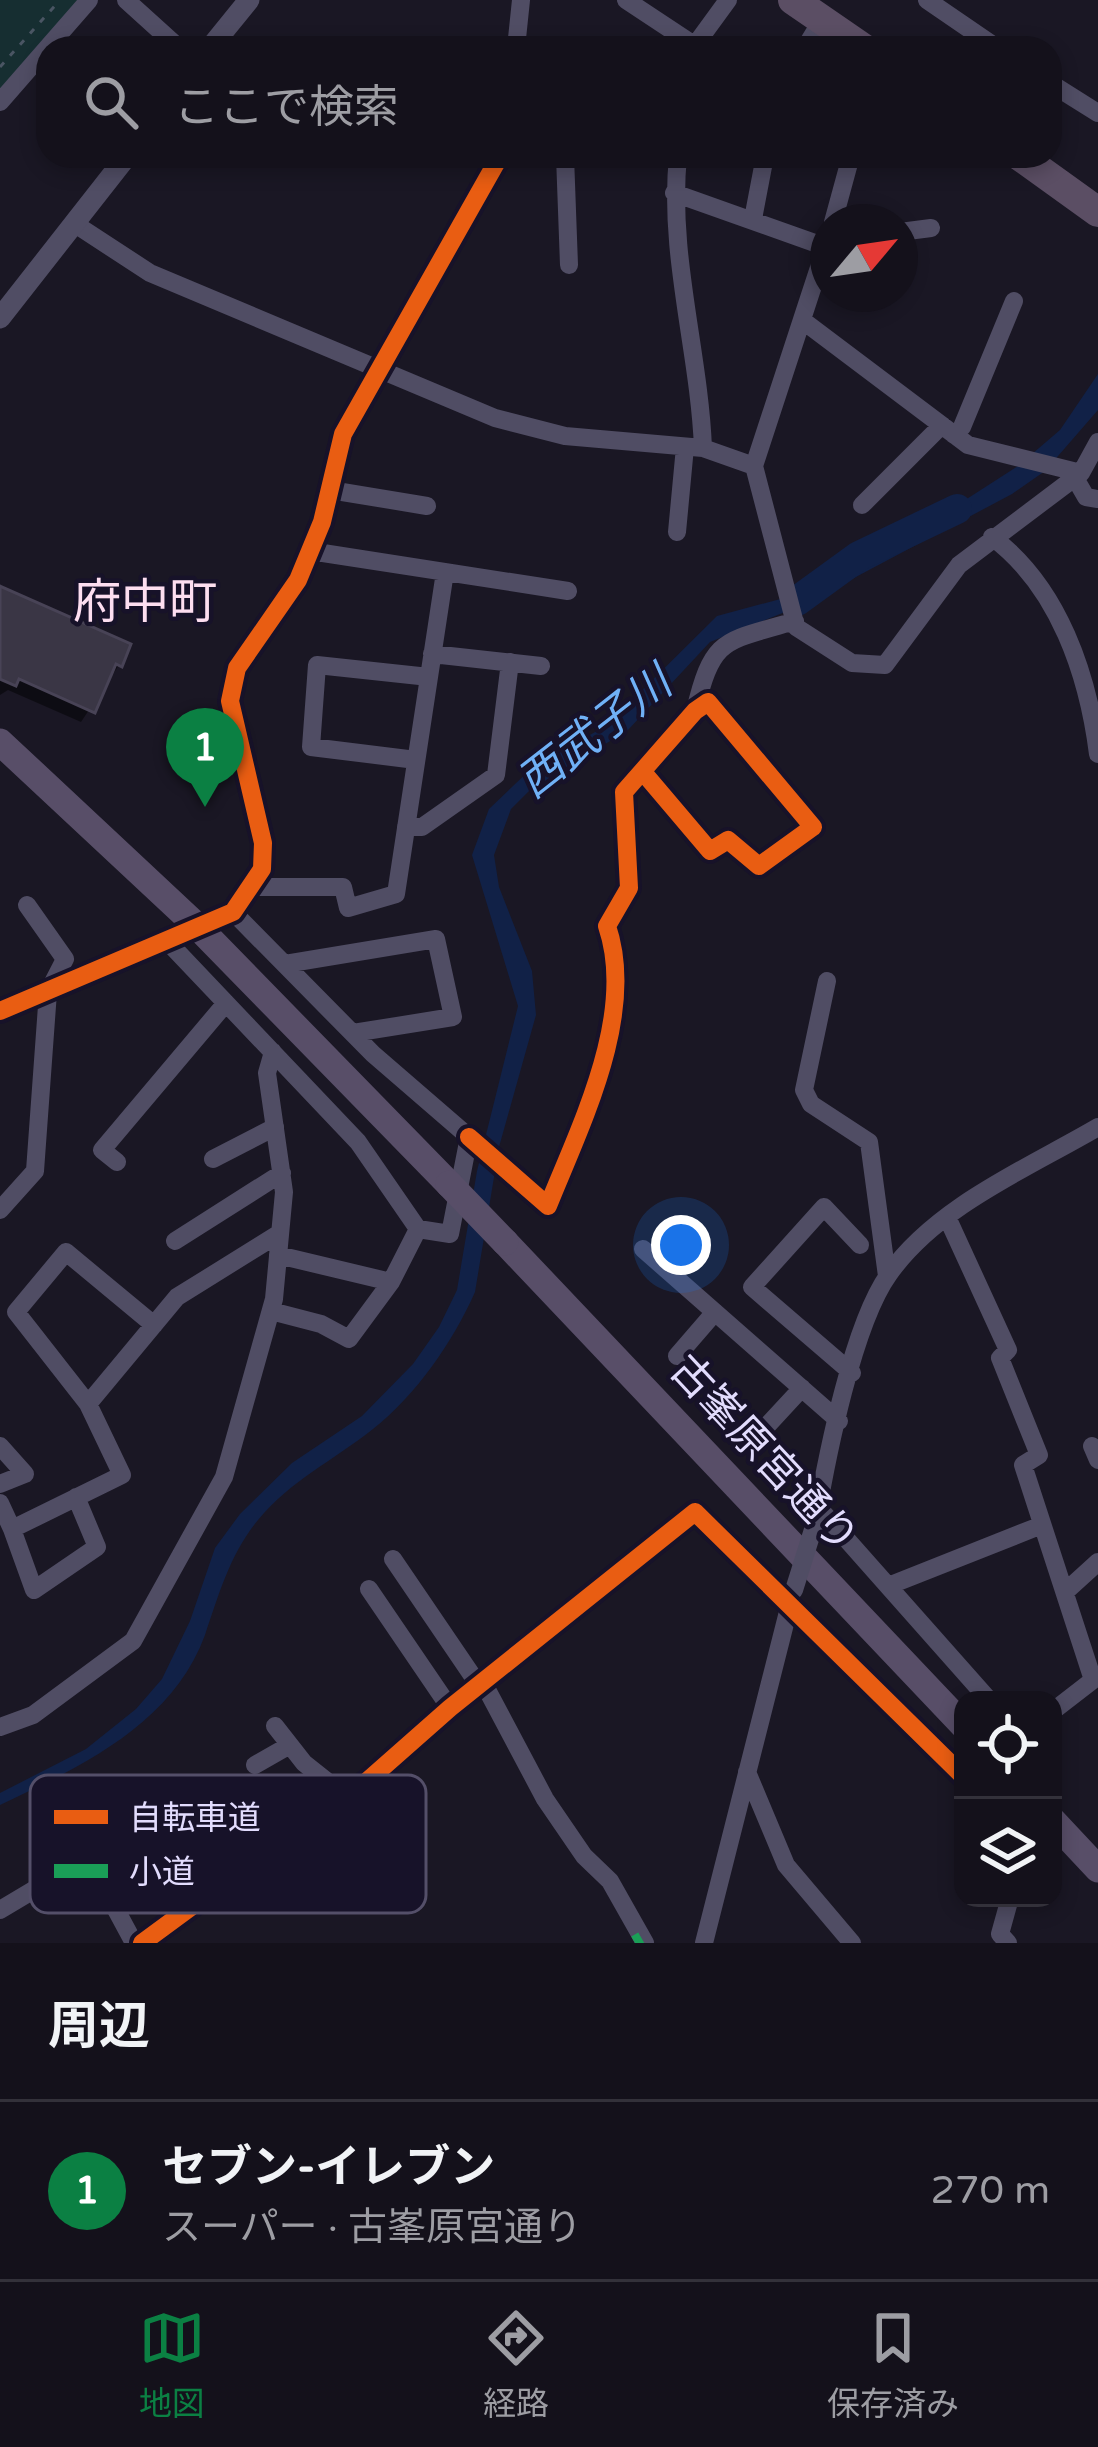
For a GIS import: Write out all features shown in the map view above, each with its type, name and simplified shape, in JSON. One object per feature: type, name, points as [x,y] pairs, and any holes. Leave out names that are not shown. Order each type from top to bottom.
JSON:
[{"type":"highway","points":[[793,0],[845,36]]},
{"type":"highway","points":[[1037,168],[1098,212]]},
{"type":"main road","points":[[0,742],[198,927]]},
{"type":"main road","name":"古峯原宮通り","points":[[198,927],[954,1716]]},
{"type":"main road","points":[[1062,1831],[1098,1869]]},
{"type":"street","points":[[58,36],[89,0]]},
{"type":"street","points":[[126,0],[166,36]]},
{"type":"street","points":[[220,36],[249,0]]},
{"type":"street","points":[[517,36],[521,0]]},
{"type":"street","points":[[626,0],[677,36]]},
{"type":"street","points":[[701,36],[728,0]]},
{"type":"street","points":[[927,0],[980,36]]},
{"type":"street","points":[[812,36],[822,20]]},
{"type":"street","points":[[0,102],[36,61]]},
{"type":"street","points":[[1062,90],[1098,113]]},
{"type":"street","points":[[0,318],[118,168]]},
{"type":"street","points":[[0,1011],[233,911],[253,887],[262,869],[263,843],[230,701],[237,668],[298,580],[330,490],[343,434],[493,168]]},
{"type":"street","points":[[565,168],[569,266]]},
{"type":"street","points":[[677,168],[674,193],[682,299],[700,381],[694,447],[677,532]]},
{"type":"street","points":[[753,219],[763,168]]},
{"type":"street","points":[[838,204],[848,168]]},
{"type":"street","points":[[674,193],[810,238]]},
{"type":"street","points":[[75,224],[150,273],[495,418],[565,436],[694,447],[754,466]]},
{"type":"street","points":[[918,230],[931,228]]},
{"type":"street","points":[[810,296],[754,466],[796,627],[852,663],[885,665],[958,565],[1078,476],[1098,442]]},
{"type":"street","points":[[862,505],[948,430],[962,427],[1014,301]]},
{"type":"street","points":[[802,320],[968,445],[1078,476]]},
{"type":"street","points":[[1078,476],[1086,496],[1098,499]]},
{"type":"street","points":[[330,490],[427,506]]},
{"type":"street","points":[[992,537],[1015,554],[1057,616],[1094,693],[1098,754]]},
{"type":"street","points":[[310,551],[568,591]]},
{"type":"street","points":[[253,887],[343,887],[348,908],[396,894],[445,572]]},
{"type":"street","points":[[695,712],[713,654],[731,640],[795,620]]},
{"type":"street","points":[[432,654],[541,666]]},
{"type":"street","points":[[406,827],[422,827],[496,775],[510,662]]},
{"type":"street","points":[[416,760],[311,747],[317,665],[429,677]]},
{"type":"street","points":[[233,911],[353,1033],[548,1206],[607,1039],[618,960],[607,926],[629,889],[624,792],[708,702],[814,826],[759,866],[728,840],[710,851],[643,772]]},
{"type":"street","points":[[0,1210],[35,1172],[48,992],[65,959],[27,905]]},
{"type":"street","points":[[285,964],[436,939],[453,1017],[353,1033]]},
{"type":"street","points":[[167,942],[358,1142],[418,1229],[450,1234],[469,1136]]},
{"type":"street","points":[[826,981],[804,1090],[811,1104],[868,1142],[887,1276]]},
{"type":"street","points":[[117,1162],[102,1150],[226,1003]]},
{"type":"street","points":[[0,1727],[33,1715],[118,1655],[151,1615],[224,1477],[271,1311],[278,1256],[282,1173],[267,1073],[273,1052]]},
{"type":"street","points":[[213,1159],[275,1126]]},
{"type":"street","points":[[704,1943],[851,1372],[887,1276],[947,1216],[1098,1126]]},
{"type":"street","points":[[175,1241],[282,1173]]},
{"type":"street","points":[[851,1372],[752,1287],[824,1207],[860,1245]]},
{"type":"street","points":[[947,1216],[1008,1351],[1000,1358],[1040,1455],[1023,1465],[1093,1679],[1062,1704]]},
{"type":"street","points":[[271,1311],[321,1324],[349,1339],[391,1282],[418,1229]]},
{"type":"street","points":[[88,1404],[177,1297],[280,1233]]},
{"type":"street","points":[[643,1249],[838,1420]]},
{"type":"street","points":[[12,1529],[122,1475],[88,1404],[56,1355],[16,1312],[66,1252],[154,1324]]},
{"type":"street","points":[[278,1256],[391,1282]]},
{"type":"street","points":[[676,1355],[716,1312]]},
{"type":"street","points":[[752,1442],[802,1388]]},
{"type":"street","points":[[0,1446],[25,1474],[0,1484]]},
{"type":"street","points":[[0,1503],[34,1590],[97,1547],[76,1497]]},
{"type":"street","points":[[374,1775],[694,1512],[792,1598],[954,1767]]},
{"type":"street","points":[[817,1513],[981,1691]]},
{"type":"street","points":[[888,1586],[1042,1525]]},
{"type":"street","points":[[393,1559],[482,1686],[545,1799],[584,1856],[610,1881],[645,1943]]},
{"type":"street","points":[[1065,1592],[1098,1562]]},
{"type":"street","points":[[369,1589],[450,1708]]},
{"type":"street","points":[[275,1726],[323,1775]]},
{"type":"street","points":[[255,1765],[290,1744]]},
{"type":"street","points":[[747,1772],[786,1865],[852,1943]]},
{"type":"street","points":[[0,1910],[30,1892]]},
{"type":"street","points":[[1008,1907],[1000,1934],[1008,1943]]},
{"type":"street","points":[[121,1913],[138,1943],[170,1934],[197,1913]]},
{"type":"path","points":[[0,68],[60,0]]},
{"type":"green space","points":[[0,0],[82,0],[49,36],[36,36],[36,50],[0,89]]},
{"type":"water","points":[[1098,374],[1098,410],[1045,471],[1012,494],[805,604],[710,642],[628,730],[529,791],[511,809],[494,855],[499,887],[532,971],[536,1015],[499,1147],[475,1292],[466,1311],[432,1367],[404,1400],[258,1520],[233,1561],[190,1667],[170,1694],[120,1740],[91,1758],[61,1775],[35,1775],[86,1749],[136,1709],[162,1679],[190,1621],[215,1548],[240,1514],[292,1463],[362,1416],[413,1364],[457,1290],[477,1171],[518,1006],[472,855],[489,809],[534,766],[606,726],[717,616],[810,591],[837,577],[859,556],[903,540],[1018,466],[1060,430]]},
{"type":"water","points":[[30,1778],[30,1790],[0,1805],[0,1793]]},
{"type":"building","points":[[0,586],[131,644],[122,667],[116,664],[95,713],[19,679],[16,686],[0,679]]},
{"type":"waterway","name":"西武子川","points":[[797,601],[859,556],[957,509]]},
{"type":"marked path","points":[[635,1943],[642,1939]]},
{"type":"cycle path","points":[[0,1011],[233,912],[262,869],[263,843],[230,701],[237,668],[298,580],[322,522],[343,434],[493,168]]},
{"type":"cycle path","points":[[469,1137],[548,1206],[589,1105],[610,1032],[615,995],[607,926],[629,888],[624,792],[695,711],[708,702],[813,827],[759,866],[728,840],[710,851],[643,772]]},
{"type":"cycle path","points":[[374,1775],[450,1708],[695,1512],[954,1767]]},
{"type":"cycle path","points":[[142,1943],[183,1913]]},
{"type":"place","name":"セブン-イレブン","points":[[205,807]]},
{"type":"district","name":"府中町","points":[[145,603]]}]
